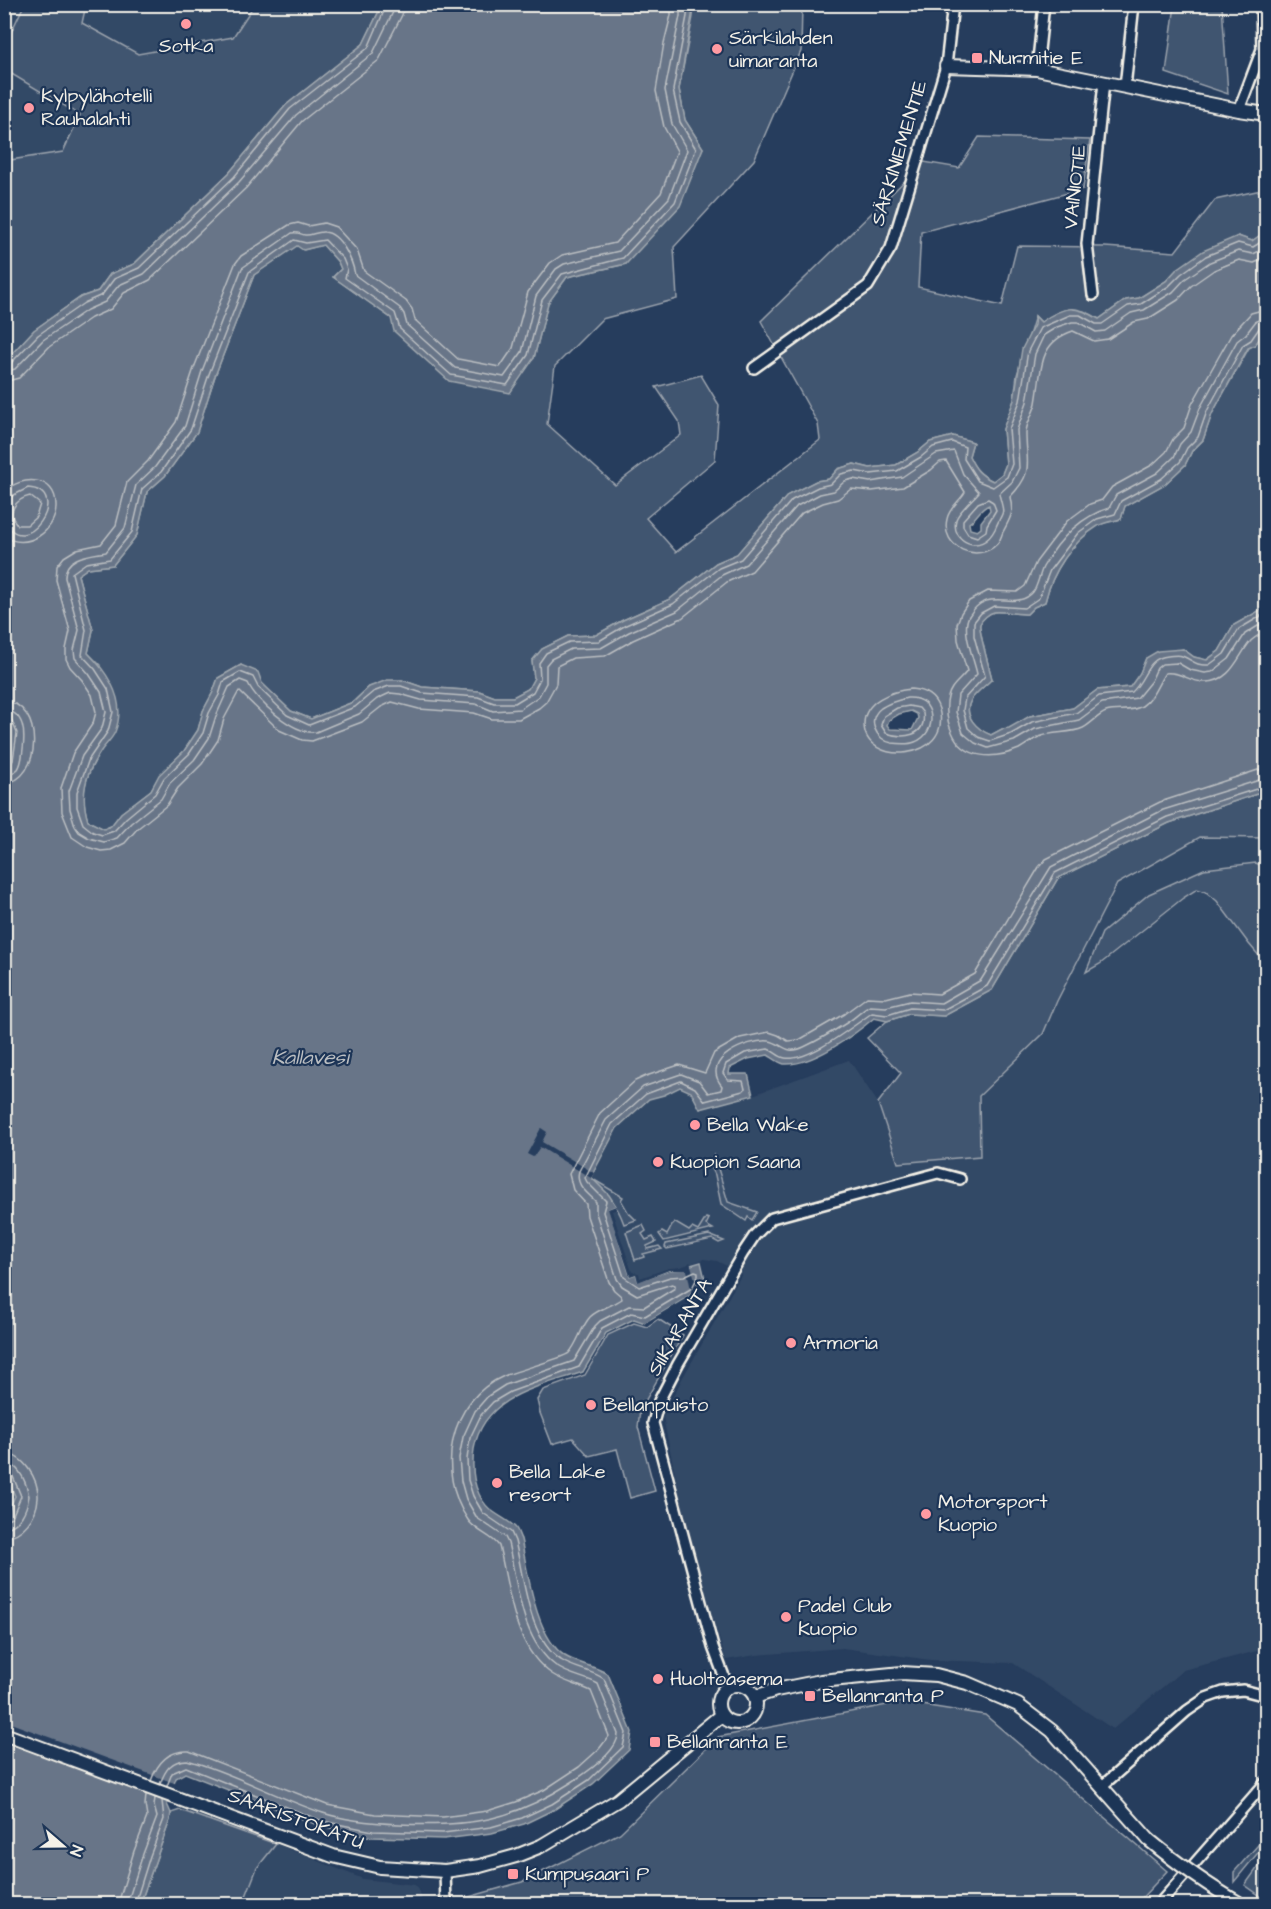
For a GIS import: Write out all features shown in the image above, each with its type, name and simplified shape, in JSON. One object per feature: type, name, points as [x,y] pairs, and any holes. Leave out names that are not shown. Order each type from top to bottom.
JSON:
[{"type":"main road","name":"SÄRKINIEMENTIE","points":[[946,66],[1037,69],[1266,114]]},
{"type":"main road","points":[[755,1697],[776,1690],[821,1681],[902,1673],[936,1675],[967,1683],[1018,1704],[1052,1731],[1149,1840],[1180,1866],[1241,1904]]},
{"type":"main road","points":[[743,1686],[755,1697],[756,1708],[749,1720],[735,1723],[720,1716],[719,1700],[723,1691],[728,1687],[743,1686]]},
{"type":"main road","name":"SAARISTOKATU","points":[[4,1734],[182,1798],[333,1856],[380,1868],[445,1871],[480,1866],[541,1846],[618,1800],[720,1716]]},
{"type":"street","points":[[946,66],[953,4]]},
{"type":"street","points":[[1037,69],[1044,4]]},
{"type":"street","points":[[1125,87],[1134,4]]},
{"type":"street","points":[[1239,110],[1262,49],[1261,4]]},
{"type":"street","name":"SÄRKINIEMENTIE","points":[[754,368],[868,286],[891,248],[946,66]]},
{"type":"street","name":"VAINIOTIE","points":[[1094,295],[1087,244],[1104,82]]},
{"type":"street","name":"SIIKARANTA","points":[[728,1687],[712,1647],[653,1423],[659,1401],[743,1253],[755,1235],[772,1218],[938,1173],[960,1179]]},
{"type":"street","points":[[1101,1787],[1187,1711],[1206,1698],[1223,1692],[1243,1690],[1266,1696]]},
{"type":"street","points":[[1160,1904],[1266,1782]]},
{"type":"street","points":[[445,1871],[446,1905]]},
{"type":"shaded area","points":[[708,4],[802,5],[801,51],[754,160],[674,247],[677,299],[602,319],[555,366],[547,424],[615,485],[681,435],[679,421],[656,387],[701,375],[719,405],[715,460],[646,518],[676,552],[820,440],[818,424],[761,321],[924,162],[959,168],[979,137],[1090,140],[1083,189],[921,232],[918,287],[1002,306],[1017,246],[1105,247],[1175,252],[1215,200],[1266,189],[1266,231],[1252,241],[1238,236],[1177,269],[1166,281],[1139,298],[1126,300],[1099,319],[1077,309],[1063,310],[1041,322],[1035,316],[1017,375],[1014,400],[1003,429],[1006,464],[1002,474],[993,481],[981,474],[971,461],[969,456],[973,442],[953,436],[930,442],[896,465],[870,468],[854,464],[838,469],[829,479],[816,481],[788,495],[737,554],[716,563],[670,599],[596,635],[568,636],[542,649],[532,661],[534,678],[528,689],[513,697],[495,697],[479,691],[422,687],[402,680],[369,687],[353,702],[311,719],[291,711],[241,665],[218,678],[203,711],[198,730],[184,751],[160,775],[151,790],[121,813],[111,826],[104,829],[88,821],[84,802],[85,784],[101,750],[100,665],[88,653],[93,630],[78,575],[88,568],[113,565],[137,535],[147,492],[165,476],[197,432],[215,376],[254,275],[297,245],[304,250],[323,245],[341,269],[333,277],[391,318],[534,358],[548,303],[567,277],[626,264],[703,148],[685,120],[679,89],[694,5],[707,6]]},
{"type":"shaded area","points":[[5,5],[24,5],[5,45]]},
{"type":"shaded area","points":[[24,5],[86,5],[82,23],[138,54],[233,37],[254,5],[382,5],[363,44],[286,105],[229,173],[134,264],[110,274],[98,291],[81,297],[34,330],[5,361],[4,161],[63,152],[80,115],[5,70],[5,45]]},
{"type":"shaded area","points":[[86,5],[254,5],[233,37],[138,54],[81,23]]},
{"type":"shaded area","points":[[1175,5],[1222,5],[1228,94],[1166,73]]},
{"type":"shaded area","points":[[4,70],[80,115],[63,152],[5,161]]},
{"type":"shaded area","points":[[1266,329],[1266,607],[1234,625],[1219,651],[1206,660],[1194,657],[1183,649],[1146,658],[1140,673],[1130,687],[1097,690],[1073,708],[1030,716],[1009,729],[1002,729],[991,735],[981,730],[970,717],[969,706],[973,697],[992,679],[981,634],[982,620],[994,612],[1027,614],[1034,607],[1045,602],[1059,568],[1083,537],[1102,524],[1121,519],[1125,506],[1165,484],[1185,465],[1192,451],[1203,440],[1212,414],[1249,348],[1255,345]]},
{"type":"shaded area","points":[[1266,791],[1266,838],[1200,837],[1117,884],[1057,1001],[1043,1034],[979,1096],[980,1156],[898,1163],[878,1103],[901,1073],[867,1038],[887,1021],[909,1014],[944,1016],[992,990],[1058,878],[1169,823]]},
{"type":"shaded area","points":[[1200,837],[1266,838],[1266,1660],[1257,1651],[1183,1670],[1113,1729],[1013,1663],[931,1660],[843,1648],[756,1655],[726,1660],[681,1502],[663,1417],[742,1274],[717,1261],[704,1259],[638,1281],[630,1276],[591,1178],[617,1128],[649,1099],[680,1087],[692,1092],[701,1109],[753,1095],[849,1060],[878,1103],[898,1163],[979,1096],[1043,1034],[1057,1001],[1117,884]]},
{"type":"shaded area","points":[[1256,863],[1266,868],[1266,964],[1217,901],[1206,892],[1197,889],[1100,964],[1086,972],[1102,933],[1149,894],[1204,869]]},
{"type":"shaded area","points":[[714,1155],[728,1202],[757,1212],[752,1220],[748,1217],[746,1221],[721,1204],[715,1175],[710,1164]]},
{"type":"shaded area","points":[[591,1178],[623,1197],[621,1200],[636,1220],[624,1224],[611,1199]]},
{"type":"shaded area","points":[[706,1218],[709,1219],[706,1225],[713,1229],[664,1241],[659,1234],[662,1232],[667,1235],[674,1222],[689,1231],[692,1228],[698,1231]]},
{"type":"shaded area","points":[[643,1225],[646,1231],[642,1234],[646,1240],[653,1237],[656,1242],[647,1246],[647,1249],[659,1246],[662,1249],[643,1254],[644,1257],[635,1260],[626,1232]]},
{"type":"shaded area","points":[[709,1235],[724,1241],[719,1243],[712,1239],[667,1249],[665,1247],[666,1244]]},
{"type":"shaded area","name":"Bellanpuisto","points":[[658,1319],[683,1335],[640,1410],[638,1427],[655,1491],[630,1498],[617,1449],[589,1456],[573,1438],[552,1444],[537,1400],[543,1390],[585,1375],[608,1335],[634,1323],[647,1327]]},
{"type":"shaded area","points":[[5,1470],[15,1496],[5,1520]]},
{"type":"shaded area","points":[[903,1702],[985,1715],[1167,1871],[1136,1904],[463,1904],[465,1898],[522,1882],[620,1833],[718,1737]]},
{"type":"shaded area","points":[[180,1810],[276,1844],[257,1868],[243,1904],[140,1904],[171,1813]]},
{"type":"shaded area","points":[[1266,1836],[1266,1843],[1234,1882],[1234,1872]]},
{"type":"shaded area","points":[[276,1844],[363,1879],[415,1885],[421,1896],[422,1904],[243,1904],[257,1868]]},
{"type":"shaded area","points":[[1266,1856],[1266,1885],[1262,1897],[1245,1885]]},
{"type":"water","name":"Kallavesi","points":[[382,5],[694,5],[679,89],[685,120],[703,148],[680,206],[626,264],[567,277],[548,303],[534,358],[510,393],[449,381],[394,331],[391,318],[333,277],[341,269],[323,245],[303,250],[297,246],[254,275],[215,376],[197,432],[165,476],[147,492],[137,535],[113,565],[88,568],[78,575],[93,630],[88,653],[109,679],[119,710],[115,732],[88,776],[84,802],[88,821],[104,829],[111,826],[121,813],[151,790],[159,775],[184,751],[198,730],[203,711],[218,678],[241,665],[258,672],[262,683],[291,711],[311,719],[353,702],[369,687],[387,680],[402,680],[422,687],[479,691],[495,697],[513,697],[528,689],[534,678],[532,661],[542,649],[568,636],[596,635],[670,599],[716,563],[737,554],[788,495],[816,481],[829,479],[838,469],[854,464],[870,468],[896,465],[930,442],[953,436],[973,442],[969,456],[971,461],[981,474],[993,481],[1002,474],[1006,464],[1003,429],[1014,400],[1022,349],[1034,325],[1035,316],[1041,322],[1057,312],[1076,309],[1099,319],[1126,300],[1139,298],[1166,281],[1177,269],[1203,251],[1238,236],[1252,241],[1266,231],[1266,329],[1255,345],[1248,348],[1212,414],[1203,440],[1192,451],[1185,465],[1165,484],[1125,506],[1121,519],[1100,525],[1080,540],[1058,569],[1045,602],[1034,607],[1027,614],[994,612],[982,620],[981,634],[992,679],[973,697],[968,712],[973,722],[981,730],[991,735],[1030,716],[1073,708],[1097,690],[1130,687],[1140,673],[1146,658],[1158,651],[1183,649],[1194,657],[1207,660],[1219,651],[1234,625],[1266,607],[1266,791],[1169,823],[1058,878],[992,990],[944,1016],[909,1014],[887,1021],[874,1018],[820,1055],[795,1063],[784,1064],[768,1055],[748,1059],[730,1068],[729,1074],[748,1074],[753,1095],[700,1109],[691,1092],[680,1087],[649,1099],[617,1128],[591,1177],[609,1195],[616,1206],[609,1209],[630,1276],[636,1274],[638,1281],[669,1270],[687,1269],[701,1262],[705,1279],[699,1285],[698,1291],[645,1323],[634,1319],[606,1333],[583,1372],[532,1389],[501,1405],[489,1416],[480,1431],[473,1460],[475,1483],[486,1506],[515,1527],[521,1539],[534,1603],[546,1634],[565,1656],[608,1674],[632,1732],[629,1750],[593,1784],[555,1809],[524,1824],[492,1833],[444,1839],[372,1837],[320,1826],[185,1773],[176,1778],[167,1804],[171,1813],[170,1820],[140,1904],[5,1904],[4,1520],[15,1496],[4,1470],[4,763],[7,760],[11,733],[4,719],[5,361],[34,330],[81,297],[98,291],[110,274],[134,264],[229,173],[286,105],[363,44]],"holes":[[[989,505],[990,510],[981,522],[981,528],[977,531],[970,529],[969,523]],[[911,711],[917,714],[918,718],[912,730],[890,729],[887,725],[889,720],[899,714]]]},
{"type":"pier","points":[[541,1128],[547,1132],[542,1142],[594,1173],[591,1178],[540,1147],[533,1157],[527,1154]]},
{"type":"pier","points":[[616,1206],[617,1209],[612,1211],[632,1272],[639,1273],[640,1278],[669,1268],[685,1267],[690,1262],[699,1294],[646,1326],[645,1323],[692,1295],[687,1270],[669,1270],[638,1282],[636,1274],[630,1276],[608,1209]]},
{"type":"pier","points":[[5,1721],[177,1784],[171,1802],[4,1743]]},
{"type":"place","name":"Sotka","points":[[186,24]]},
{"type":"place","name":"Särkilahden uimaranta","points":[[717,49]]},
{"type":"place","name":"Nurmitie E","points":[[977,58]]},
{"type":"place","name":"Kylpylähotelli Rauhalahti","points":[[29,108]]},
{"type":"place","name":"Bella Wake","points":[[695,1125]]},
{"type":"place","name":"Kuopion Saana","points":[[658,1162]]},
{"type":"place","name":"Armoria","points":[[791,1343]]},
{"type":"place","name":"Bellanpuisto","points":[[591,1405]]},
{"type":"place","name":"Bella Lake resort","points":[[497,1483]]},
{"type":"place","name":"Motorsport Kuopio","points":[[926,1514]]},
{"type":"place","name":"Padel Club Kuopio","points":[[786,1617]]},
{"type":"place","name":"Huoltoasema","points":[[658,1679]]},
{"type":"place","name":"Bellanranta P","points":[[810,1696]]},
{"type":"place","name":"Bellanranta E","points":[[655,1742]]},
{"type":"place","name":"Kumpusaari P","points":[[513,1874]]}]
